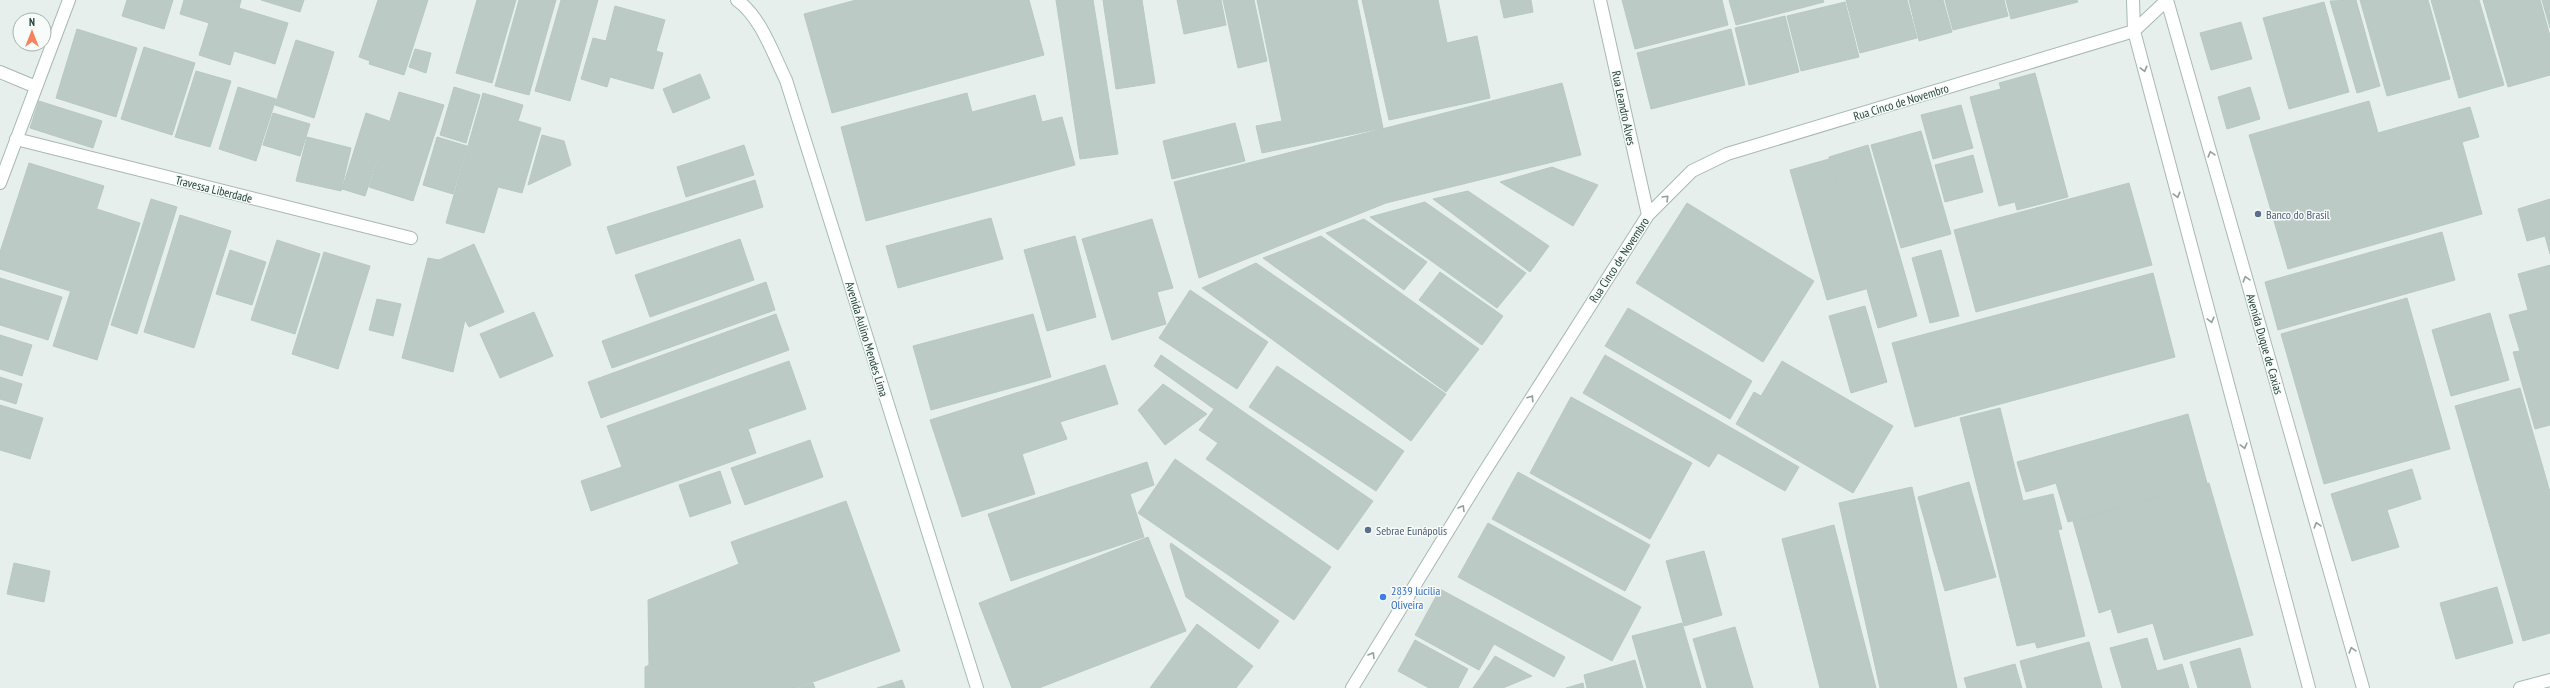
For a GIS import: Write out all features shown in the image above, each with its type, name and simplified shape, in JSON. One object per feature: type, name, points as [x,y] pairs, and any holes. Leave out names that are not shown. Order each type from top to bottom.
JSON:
[{"type":"street","points":[[0,183],[69,0]]},
{"type":"street","name":"Avenida Aulino Mendes Lima","points":[[737,0],[745,6],[759,27],[786,80],[977,688]]},
{"type":"street","name":"Rua Leandro Alves","points":[[1600,0],[1648,215]]},
{"type":"street","points":[[2133,0],[2134,32],[2309,688]]},
{"type":"street","name":"Rua Cinco de Novembro","points":[[1352,688],[1481,477],[1648,215],[1692,171],[1727,154],[2134,32],[2167,0]]},
{"type":"street","name":"Avenida Duque de Caxias","points":[[2167,0],[2363,688]]},
{"type":"street","points":[[0,72],[36,87]]},
{"type":"street","name":"Travessa Liberdade","points":[[16,139],[412,238]]},
{"type":"street","points":[[2520,688],[2550,680]]},
{"type":"building","points":[[127,0],[173,0],[164,29],[122,16]]},
{"type":"building","points":[[184,0],[241,0],[239,8],[288,23],[275,64],[234,51],[230,65],[199,55],[209,23],[180,14]]},
{"type":"building","points":[[261,0],[304,0],[300,12]]},
{"type":"building","points":[[378,0],[428,0],[404,75],[369,64],[370,61],[359,57]]},
{"type":"building","points":[[477,0],[516,0],[492,83],[456,73]]},
{"type":"building","points":[[519,0],[556,0],[529,95],[495,86]]},
{"type":"building","points":[[561,0],[598,0],[570,101],[535,91]]},
{"type":"building","points":[[856,0],[1029,0],[1044,55],[832,113],[804,14]]},
{"type":"building","points":[[1056,0],[1093,0],[1118,154],[1080,159]]},
{"type":"building","points":[[1103,0],[1142,0],[1155,83],[1116,89]]},
{"type":"building","points":[[1177,0],[1221,0],[1226,25],[1184,34]]},
{"type":"building","points":[[1223,0],[1254,0],[1267,61],[1238,68]]},
{"type":"building","points":[[1257,0],[1357,0],[1383,128],[1262,153],[1256,126],[1282,121]]},
{"type":"building","points":[[1362,0],[1438,0],[1447,43],[1477,36],[1490,98],[1389,120]]},
{"type":"building","points":[[1500,0],[1531,0],[1533,12],[1504,18]]},
{"type":"building","points":[[1622,0],[1722,0],[1728,25],[1635,49]]},
{"type":"building","points":[[1729,0],[1823,0],[1824,2],[1736,25]]},
{"type":"building","points":[[1846,0],[1907,0],[1917,38],[1860,53]]},
{"type":"building","points":[[1909,0],[1943,0],[1952,32],[1919,41]]},
{"type":"building","points":[[1945,0],[2004,0],[2008,16],[1953,30]]},
{"type":"building","points":[[2006,0],[2077,0],[2078,2],[2011,19]]},
{"type":"building","points":[[2356,0],[2380,86],[2357,93],[2330,1]]},
{"type":"building","points":[[2360,0],[2428,0],[2450,79],[2387,96]]},
{"type":"building","points":[[2431,0],[2479,0],[2504,85],[2459,98]]},
{"type":"building","points":[[2483,0],[2540,0],[2550,36],[2550,75],[2508,87]]},
{"type":"building","points":[[2542,0],[2550,0],[2550,28]]},
{"type":"building","points":[[1845,2],[1859,57],[1801,71],[1787,16]]},
{"type":"building","points":[[2324,2],[2349,92],[2289,109],[2263,18]]},
{"type":"building","points":[[615,6],[665,20],[656,51],[663,53],[653,89],[610,77],[607,87],[581,79],[593,38],[606,41]]},
{"type":"building","points":[[1785,16],[1799,72],[1749,85],[1735,28]]},
{"type":"building","points":[[2241,22],[2252,59],[2211,70],[2200,33]]},
{"type":"building","points":[[77,29],[137,48],[116,117],[56,98]]},
{"type":"building","points":[[1731,29],[1745,85],[1651,109],[1637,53]]},
{"type":"building","points":[[296,40],[334,52],[314,118],[275,105]]},
{"type":"building","points":[[144,47],[195,63],[172,135],[121,119]]},
{"type":"building","points":[[415,49],[431,53],[426,73],[409,67]]},
{"type":"building","points":[[196,71],[231,81],[210,147],[175,137]]},
{"type":"building","points":[[2035,73],[2068,197],[2017,210],[2015,202],[1999,206],[1970,97],[2001,89],[1999,83]]},
{"type":"building","points":[[700,74],[710,98],[673,113],[663,89]]},
{"type":"building","points":[[1562,83],[1581,155],[1386,203],[1199,278],[1174,182]]},
{"type":"building","points":[[238,87],[276,99],[256,161],[219,149]]},
{"type":"building","points":[[454,87],[480,95],[466,143],[440,135]]},
{"type":"building","points":[[2250,87],[2260,119],[2227,129],[2218,97]]},
{"type":"building","points":[[399,92],[444,105],[413,201],[369,187]]},
{"type":"building","points":[[483,93],[523,105],[518,121],[541,128],[522,193],[498,187],[484,233],[446,223]]},
{"type":"building","points":[[967,93],[972,112],[1035,95],[1042,122],[1062,117],[1075,165],[866,221],[841,127]]},
{"type":"building","points":[[39,101],[102,121],[93,148],[30,128]]},
{"type":"building","points":[[2369,101],[2378,133],[2470,107],[2479,137],[2462,142],[2482,214],[2288,269],[2249,135]]},
{"type":"building","points":[[1961,105],[1973,148],[1933,159],[1921,115]]},
{"type":"building","points":[[273,113],[310,124],[300,156],[263,145]]},
{"type":"building","points":[[366,113],[389,121],[365,196],[342,189]]},
{"type":"building","points":[[1235,123],[1245,161],[1172,179],[1163,141]]},
{"type":"building","points":[[1921,131],[1951,234],[1901,248],[1871,145]]},
{"type":"building","points":[[542,135],[564,141],[571,165],[528,185]]},
{"type":"building","points":[[307,137],[351,148],[341,191],[296,181]]},
{"type":"building","points":[[437,137],[467,146],[453,194],[423,185]]},
{"type":"building","points":[[744,145],[754,175],[686,197],[677,167]]},
{"type":"building","points":[[1868,145],[1917,316],[1878,328],[1829,157]]},
{"type":"building","points":[[1973,155],[1983,192],[1945,202],[1935,165]]},
{"type":"building","points":[[1829,159],[1866,289],[1827,300],[1790,170]]},
{"type":"building","points":[[29,163],[104,186],[70,291],[0,269],[0,252]]},
{"type":"building","points":[[1552,167],[1598,185],[1573,226],[1500,182]]},
{"type":"building","points":[[755,180],[763,207],[616,254],[607,227]]},
{"type":"building","points":[[2129,183],[2152,265],[1976,312],[1954,230]]},
{"type":"building","points":[[1468,191],[1549,246],[1530,272],[1433,199]]},
{"type":"building","points":[[151,199],[177,207],[137,334],[111,325]]},
{"type":"building","points":[[2550,199],[2550,254],[2545,236],[2527,241],[2518,209]]},
{"type":"building","points":[[1425,202],[1526,273],[1497,308],[1370,217]]},
{"type":"building","points":[[1687,203],[1814,281],[1763,362],[1636,283]]},
{"type":"building","points":[[97,209],[140,223],[97,360],[53,346]]},
{"type":"building","points":[[180,215],[231,231],[194,348],[144,332]]},
{"type":"building","points":[[991,218],[1003,259],[898,288],[886,246]]},
{"type":"building","points":[[1152,219],[1173,288],[1157,292],[1166,324],[1112,340],[1082,239]]},
{"type":"building","points":[[1364,219],[1427,262],[1404,290],[1326,233]]},
{"type":"building","points":[[2442,232],[2455,280],[2278,330],[2265,282]]},
{"type":"building","points":[[1075,236],[1096,317],[1047,331],[1024,250]]},
{"type":"building","points":[[1321,236],[1479,349],[1446,392],[1263,258]]},
{"type":"building","points":[[740,239],[754,280],[650,317],[635,275]]},
{"type":"building","points":[[277,240],[320,254],[295,334],[251,320]]},
{"type":"building","points":[[474,244],[504,312],[469,327],[465,320],[453,372],[402,358],[428,258],[439,260]]},
{"type":"building","points":[[230,250],[266,262],[252,305],[216,294]]},
{"type":"building","points":[[1941,250],[1959,316],[1930,323],[1912,258]]},
{"type":"building","points":[[324,252],[370,266],[338,369],[292,354]]},
{"type":"building","points":[[1256,263],[1446,394],[1411,441],[1202,288]]},
{"type":"building","points":[[2550,265],[2550,425],[2535,429],[2513,352],[2520,351],[2509,315],[2528,310],[2518,274]]},
{"type":"building","points":[[1440,272],[1503,316],[1482,345],[1419,300]]},
{"type":"building","points":[[2153,273],[2175,357],[1915,427],[1892,343]]},
{"type":"building","points":[[0,278],[62,297],[48,340],[0,325]]},
{"type":"building","points":[[766,282],[775,310],[612,368],[602,341]]},
{"type":"building","points":[[1190,290],[1268,342],[1237,389],[1159,338]]},
{"type":"building","points":[[2407,298],[2450,449],[2324,484],[2281,334]]},
{"type":"building","points":[[377,299],[401,304],[393,336],[369,330]]},
{"type":"building","points":[[1865,306],[1887,382],[1851,393],[1829,316]]},
{"type":"building","points":[[1628,308],[1752,381],[1730,419],[1605,346]]},
{"type":"building","points":[[534,312],[553,356],[500,378],[480,334]]},
{"type":"building","points":[[2490,313],[2509,380],[2451,396],[2432,330]]},
{"type":"building","points":[[776,314],[789,350],[601,418],[588,382]]},
{"type":"building","points":[[1033,314],[1051,377],[931,410],[913,346]]},
{"type":"building","points":[[0,335],[32,345],[22,376],[0,369]]},
{"type":"building","points":[[1161,355],[1373,501],[1338,550],[1206,459],[1218,443],[1199,430],[1214,409],[1154,366]]},
{"type":"building","points":[[1605,355],[1799,467],[1785,491],[1718,453],[1709,467],[1583,393]]},
{"type":"building","points":[[789,361],[806,409],[748,429],[756,453],[591,511],[581,481],[622,467],[607,426]]},
{"type":"building","points":[[1782,361],[1893,426],[1853,493],[1736,424],[1754,392],[1761,396]]},
{"type":"building","points":[[1105,365],[1118,404],[1060,422],[1067,439],[1022,454],[1035,494],[962,517],[930,420]]},
{"type":"building","points":[[1277,366],[1404,451],[1376,491],[1249,407]]},
{"type":"building","points":[[0,377],[22,384],[16,404],[0,399]]},
{"type":"building","points":[[1163,384],[1207,414],[1165,445],[1138,410]]},
{"type":"building","points":[[2520,388],[2550,492],[2550,633],[2523,641],[2455,406]]},
{"type":"building","points":[[1571,397],[1692,463],[1650,539],[1530,473]]},
{"type":"building","points":[[0,405],[43,418],[30,459],[0,450]]},
{"type":"building","points":[[2000,408],[2023,501],[2053,494],[2062,529],[2058,530],[2085,636],[2037,648],[2035,642],[2017,646],[1960,418]]},
{"type":"building","points":[[2188,414],[2207,483],[2068,522],[2056,483],[2026,492],[2017,462]]},
{"type":"building","points":[[810,440],[823,477],[745,505],[731,468]]},
{"type":"building","points":[[1175,459],[1331,567],[1294,620],[1138,513]]},
{"type":"building","points":[[1147,462],[1154,485],[1130,494],[1144,537],[1011,581],[988,514]]},
{"type":"building","points":[[2412,469],[2421,499],[2387,510],[2399,547],[2352,561],[2331,494]]},
{"type":"building","points":[[720,471],[731,503],[690,517],[679,485]]},
{"type":"building","points":[[1518,472],[1650,545],[1625,591],[1492,519]]},
{"type":"building","points":[[1969,482],[1996,577],[1945,591],[1918,497]]},
{"type":"building","points":[[2209,483],[2253,635],[2164,660],[2153,623],[2118,633],[2111,609],[2099,613],[2073,521]]},
{"type":"building","points":[[1912,487],[1957,688],[1880,688],[1839,503]]},
{"type":"building","points":[[846,501],[900,651],[796,688],[645,688],[645,667],[649,665],[648,600],[739,564],[731,542]]},
{"type":"building","points":[[1488,523],[1641,607],[1612,661],[1458,577]]},
{"type":"building","points":[[1834,525],[1876,688],[1820,688],[1782,539]]},
{"type":"building","points":[[1148,537],[1186,631],[1039,688],[1012,688],[979,603]]},
{"type":"building","points":[[1171,543],[1279,621],[1259,649],[1186,597],[1170,546]]},
{"type":"building","points":[[1704,551],[1722,615],[1684,626],[1666,561]]},
{"type":"building","points":[[14,563],[50,571],[44,602],[7,594]]},
{"type":"building","points":[[2497,587],[2513,643],[2456,659],[2440,603]]},
{"type":"building","points":[[1440,589],[1565,657],[1554,677],[1494,644],[1479,670],[1415,635]]},
{"type":"building","points":[[1682,623],[1701,688],[1647,688],[1632,636]]},
{"type":"building","points":[[1197,624],[1253,666],[1236,688],[1150,688]]},
{"type":"building","points":[[1735,627],[1753,688],[1707,688],[1693,639]]},
{"type":"building","points":[[2147,638],[2157,671],[2182,664],[2189,688],[2122,688],[2110,648]]},
{"type":"building","points":[[1415,640],[1468,669],[1458,688],[1429,688],[1398,671]]},
{"type":"building","points":[[2089,642],[2102,688],[2027,688],[2020,661]]},
{"type":"building","points":[[2240,648],[2251,688],[2198,688],[2190,662]]},
{"type":"building","points":[[1495,656],[1532,676],[1503,688],[1473,688]]},
{"type":"building","points":[[1635,660],[1643,688],[1587,688],[1584,675]]},
{"type":"building","points":[[2015,664],[2022,688],[1967,688],[1964,678]]},
{"type":"building","points":[[902,680],[905,688],[877,688]]},
{"type":"building","points":[[813,683],[815,688],[799,688]]},
{"type":"building","points":[[1583,683],[1584,688],[1566,688]]},
{"type":"place","name":"Banco do Brasil","points":[[2258,214]]},
{"type":"place","name":"Sebrae Eunápolis","points":[[1368,530]]},
{"type":"place","name":"2839 lucilia Oliveira","points":[[1383,597]]}]
